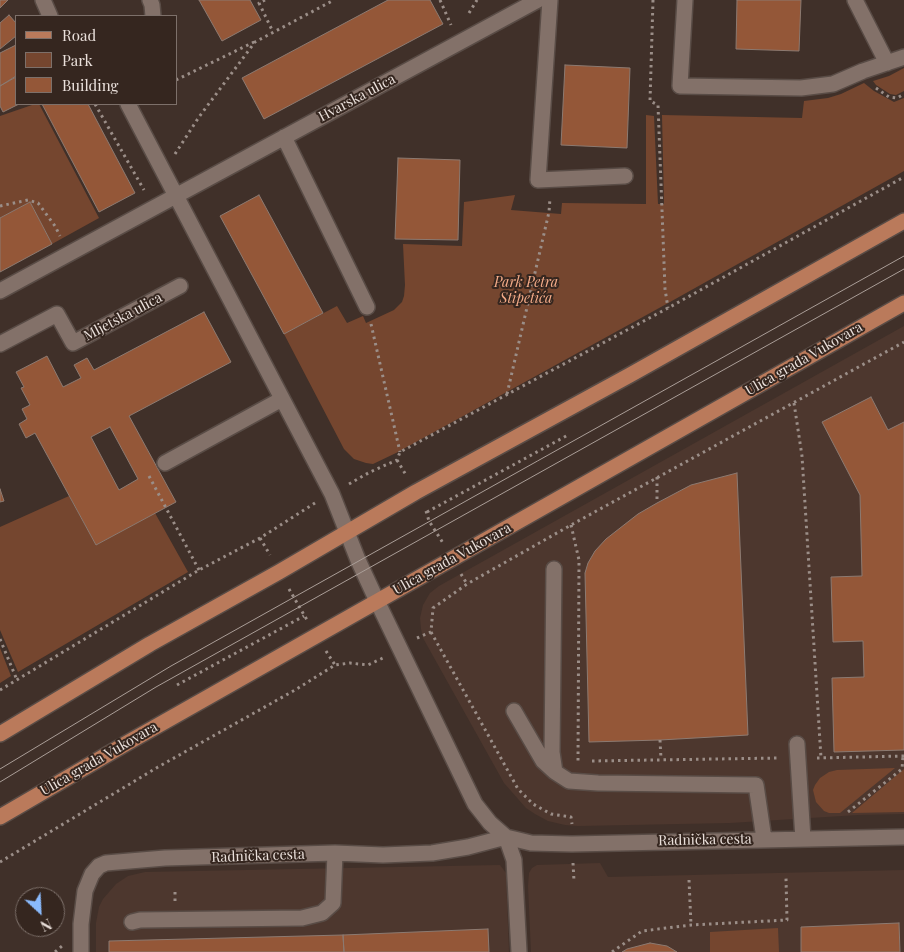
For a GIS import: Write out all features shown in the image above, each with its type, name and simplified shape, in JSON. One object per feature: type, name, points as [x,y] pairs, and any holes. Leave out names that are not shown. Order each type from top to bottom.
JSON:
[{"type":"main road","points":[[0,734],[150,644],[416,492],[904,221]]},
{"type":"main road","name":"Ulica grada Vukovara","points":[[0,817],[135,738],[904,303]]},
{"type":"street","points":[[43,0],[50,15]]},
{"type":"street","points":[[150,0],[153,15]]},
{"type":"street","name":"Hvarska ulica","points":[[0,291],[538,0]]},
{"type":"street","points":[[550,0],[538,180],[625,176]]},
{"type":"street","points":[[685,0],[680,86],[801,88],[833,84],[904,57]]},
{"type":"street","points":[[856,0],[887,63]]},
{"type":"street","points":[[129,105],[332,494],[348,532]]},
{"type":"street","points":[[284,137],[367,306]]},
{"type":"street","name":"Mljetska ulica","points":[[0,344],[57,314],[73,343],[180,286]]},
{"type":"street","points":[[165,462],[282,398]]},
{"type":"street","name":"Radnička cesta","points":[[348,532],[358,560],[377,601],[475,804],[490,823],[506,837],[531,844],[572,844],[904,836]]},
{"type":"street","points":[[554,569],[552,752],[555,772]]},
{"type":"street","points":[[514,711],[543,761],[569,782],[756,785],[764,839]]},
{"type":"street","points":[[797,751],[803,839]]},
{"type":"street","points":[[506,837],[514,860],[519,952]]},
{"type":"street","name":"Radnička cesta","points":[[82,952],[81,924],[85,892],[92,874],[98,866],[106,862],[165,858],[335,853],[383,855],[432,853],[468,847],[506,837]]},
{"type":"street","points":[[132,922],[140,920],[302,918],[322,913],[333,903],[335,853]]},
{"type":"path","points":[[265,0],[258,4],[272,32]]},
{"type":"path","points":[[178,79],[255,42],[334,0]]},
{"type":"path","points":[[440,0],[452,28]]},
{"type":"path","points":[[468,15],[477,0]]},
{"type":"path","points":[[653,0],[650,101],[658,105],[665,279],[668,308]]},
{"type":"path","points":[[175,155],[199,117],[255,42]]},
{"type":"path","points":[[871,83],[889,97],[897,98],[904,94]]},
{"type":"path","points":[[96,105],[146,194]]},
{"type":"path","points":[[400,452],[668,308],[904,177]]},
{"type":"path","points":[[506,395],[549,212],[552,180]]},
{"type":"path","points":[[0,206],[28,200],[38,203],[55,226],[62,241]]},
{"type":"path","points":[[359,478],[397,460],[400,452],[367,306]]},
{"type":"path","points":[[572,826],[571,817],[551,814],[533,804],[518,788],[431,632],[433,608],[467,584],[571,525],[904,342]]},
{"type":"path","points":[[794,403],[802,456],[821,758]]},
{"type":"path","points":[[427,512],[568,435]]},
{"type":"path","points":[[397,460],[400,466]]},
{"type":"path","points":[[146,471],[199,570]]},
{"type":"path","points":[[657,477],[657,503]]},
{"type":"path","points":[[424,508],[429,521],[438,535]]},
{"type":"path","points":[[0,690],[199,570],[260,538],[305,509]]},
{"type":"path","points":[[571,525],[579,560],[578,761],[661,759],[797,751],[821,758],[903,756],[902,768],[848,812]]},
{"type":"path","points":[[260,538],[269,554]]},
{"type":"path","points":[[460,572],[467,584]]},
{"type":"path","points":[[177,685],[305,618],[291,592]]},
{"type":"path","points":[[420,636],[431,632]]},
{"type":"path","points":[[0,639],[17,680]]},
{"type":"path","points":[[332,660],[335,665]]},
{"type":"path","points":[[0,862],[335,665],[350,663],[368,666],[378,661]]},
{"type":"path","points":[[660,740],[661,759]]},
{"type":"path","points":[[572,862],[574,881]]},
{"type":"path","points":[[612,952],[642,931],[690,925],[787,920],[786,878]]},
{"type":"path","points":[[689,880],[690,925]]},
{"type":"shaded area","points":[[904,326],[904,814],[730,823],[578,826],[548,821],[526,808],[504,783],[423,638],[420,618],[423,605],[430,593],[439,586]]},
{"type":"shaded area","points":[[600,863],[608,877],[904,870],[904,952],[531,952],[528,886],[529,873],[532,868],[537,865]]},
{"type":"shaded area","points":[[500,865],[506,873],[509,952],[96,952],[96,923],[99,907],[103,899],[116,884],[128,876],[145,872]]},
{"type":"green space","points":[[904,68],[904,91],[896,95],[890,94],[873,81],[889,76]]},
{"type":"green space","name":"Park Petra Stipetića","points":[[864,83],[894,102],[904,98],[904,171],[396,453],[373,464],[354,459],[344,449],[284,334],[337,306],[347,323],[363,316],[366,323],[394,310],[402,302],[404,296],[403,244],[462,246],[464,202],[515,195],[511,210],[561,214],[562,203],[646,204],[646,115],[654,116],[658,204],[664,204],[662,115],[802,118],[804,101],[828,98]]},
{"type":"green space","points":[[32,105],[40,105],[99,218],[52,244],[30,202],[0,218],[0,116]]},
{"type":"green space","points":[[69,496],[96,545],[155,513],[188,572],[18,672],[0,630],[0,527]]},
{"type":"green space","points":[[0,648],[11,676],[0,683]]},
{"type":"green space","points":[[895,768],[840,813],[824,811],[816,802],[813,790],[815,785],[820,778],[829,772],[837,770]]},
{"type":"green space","points":[[904,769],[904,812],[852,813]]},
{"type":"green space","points":[[778,928],[779,952],[710,952],[710,932]]},
{"type":"building","points":[[0,0],[8,0],[0,8]]},
{"type":"building","points":[[199,0],[250,0],[261,20],[222,41]]},
{"type":"building","points":[[388,0],[430,0],[443,24],[264,119],[242,78]]},
{"type":"building","points":[[737,0],[801,0],[799,51],[736,49]]},
{"type":"building","points":[[9,15],[15,22],[15,37],[0,49],[0,23]]},
{"type":"building","points":[[15,46],[15,77],[0,86],[0,53]]},
{"type":"building","points":[[565,65],[630,68],[627,148],[561,145]]},
{"type":"building","points":[[15,78],[15,105],[17,105],[3,112],[0,106],[0,86]]},
{"type":"building","points":[[43,105],[89,105],[135,193],[99,212]]},
{"type":"building","points":[[398,158],[460,160],[458,240],[395,239]]},
{"type":"building","points":[[259,195],[323,313],[284,334],[220,216]]},
{"type":"building","points":[[30,202],[52,244],[0,272],[0,218]]},
{"type":"building","points":[[204,312],[231,362],[129,416],[176,502],[96,545],[35,433],[26,438],[19,424],[27,419],[22,409],[30,405],[21,388],[24,387],[16,372],[47,356],[63,387],[81,378],[74,365],[87,358],[94,370]],"holes":[[[110,427],[138,479],[119,490],[91,437]]]},
{"type":"building","points":[[871,397],[888,430],[904,422],[904,750],[834,752],[832,678],[864,677],[863,641],[833,642],[831,577],[862,576],[860,495],[822,422]]},
{"type":"building","points":[[737,473],[748,735],[589,742],[585,573],[588,563],[595,551],[606,539],[638,514],[691,485]]},
{"type":"building","points":[[0,489],[4,501],[0,502]]},
{"type":"building","points":[[899,923],[900,952],[801,952],[801,927]]},
{"type":"building","points":[[488,929],[489,952],[344,952],[343,935]]},
{"type":"building","points":[[343,935],[344,952],[109,952],[109,941]]},
{"type":"building","points":[[650,943],[667,946],[677,952],[622,952],[627,949]]},
{"type":"tram line","points":[[0,769],[171,666],[904,256]]},
{"type":"tram line","points":[[0,782],[156,687],[904,269]]}]
